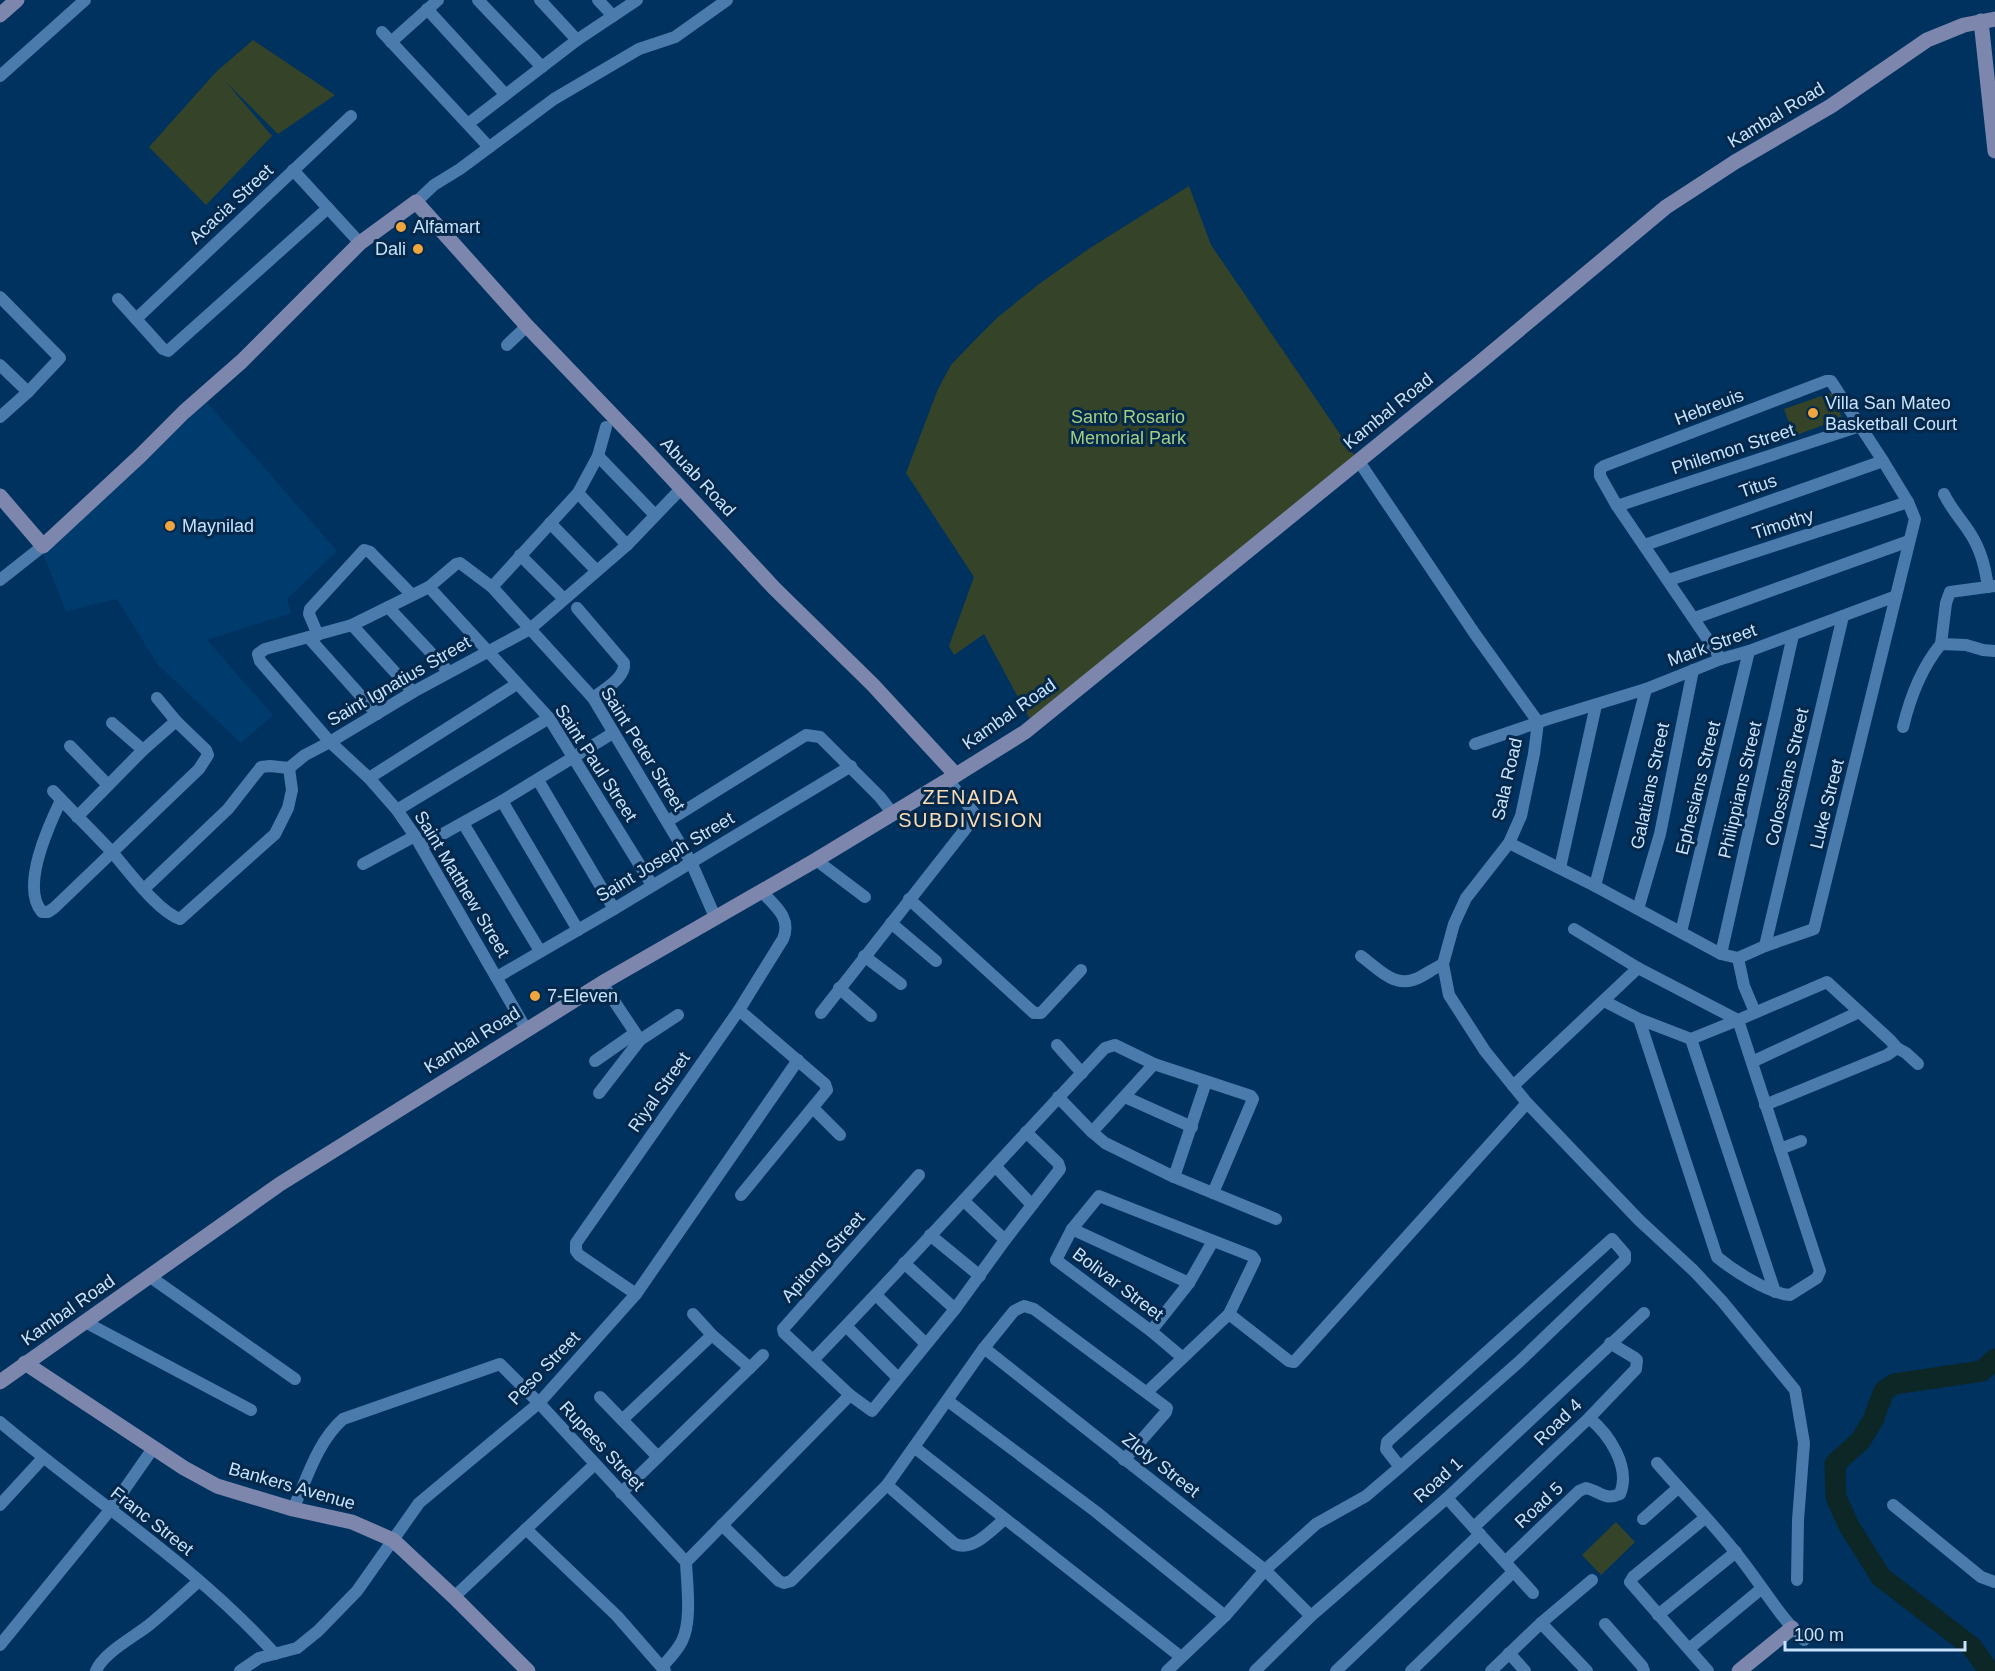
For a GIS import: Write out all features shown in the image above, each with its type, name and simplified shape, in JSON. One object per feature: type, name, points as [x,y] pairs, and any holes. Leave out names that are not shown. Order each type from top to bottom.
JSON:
[{"type":"main road","points":[[0,15],[17,0]]},
{"type":"main road","points":[[1988,20],[1995,151]]},
{"type":"main road","name":"Kambal Road","points":[[0,1382],[280,1184],[526,1029],[816,860],[1024,732],[1478,364],[1666,207],[1736,162],[1831,106],[1928,40],[1948,30],[1988,20]]},
{"type":"main road","points":[[0,496],[43,546],[184,412],[242,362],[360,243],[416,202]]},
{"type":"main road","name":"Abuab Road","points":[[416,202],[527,326],[774,588],[873,685],[952,778]]},
{"type":"main road","name":"Bankers Avenue","points":[[25,1363],[184,1468],[217,1486],[293,1509],[352,1522],[393,1540],[528,1671]]},
{"type":"main road","points":[[1739,1671],[1792,1628]]},
{"type":"street","points":[[391,42],[438,0]]},
{"type":"street","points":[[478,0],[542,66]]},
{"type":"street","points":[[540,0],[577,40]]},
{"type":"street","points":[[598,0],[613,16]]},
{"type":"street","points":[[469,123],[577,40],[637,0]]},
{"type":"street","points":[[416,202],[434,185],[460,169],[554,99],[639,49],[675,37],[727,0]]},
{"type":"street","points":[[0,76],[80,2]]},
{"type":"street","points":[[427,9],[505,94]]},
{"type":"street","points":[[382,32],[489,147]]},
{"type":"street","name":"Acacia Street","points":[[136,319],[351,116]]},
{"type":"street","points":[[293,170],[360,243]]},
{"type":"street","points":[[118,299],[168,351],[328,207]]},
{"type":"street","points":[[0,297],[60,358],[28,392],[0,417]]},
{"type":"street","points":[[507,345],[527,326]]},
{"type":"street","points":[[0,365],[28,392]]},
{"type":"street","name":"Luke Street","points":[[1738,958],[1814,929],[1915,519],[1908,502],[1832,381],[1826,381]]},
{"type":"street","name":"Hebreuis","points":[[1617,506],[1600,476],[1600,469],[1604,466],[1826,381]]},
{"type":"street","name":"Philemon Street","points":[[1617,506],[1860,426]]},
{"type":"street","points":[[492,587],[578,493],[598,456],[606,427]]},
{"type":"street","points":[[598,456],[655,515]]},
{"type":"street","name":"Sala Road","points":[[1358,460],[1475,634],[1538,722],[1521,816],[1509,843],[1466,898],[1454,924],[1443,964],[1449,995],[1485,1051],[1527,1103],[1640,1220],[1701,1278],[1795,1390],[1804,1443],[1798,1520],[1797,1580]]},
{"type":"street","name":"Titus","points":[[1645,545],[1883,461]]},
{"type":"street","points":[[578,493],[627,545]]},
{"type":"street","name":"Saint Ignatius Street","points":[[289,768],[305,755],[413,692],[530,629],[627,545],[676,494]]},
{"type":"street","points":[[1903,727],[1919,680],[1941,644],[1946,603],[1950,592],[1992,586],[1977,545],[1965,525],[1950,507],[1944,494]]},
{"type":"street","name":"Timothy","points":[[1669,580],[1908,502]]},
{"type":"street","points":[[1617,506],[1722,658]]},
{"type":"street","points":[[550,523],[596,570]]},
{"type":"street","points":[[1695,618],[1909,541]]},
{"type":"street","points":[[0,580],[43,546]]},
{"type":"street","points":[[377,714],[314,636],[310,609],[364,550],[370,552],[412,595]]},
{"type":"street","points":[[520,555],[564,599]]},
{"type":"street","name":"Saint Peter Street","points":[[429,587],[460,562],[492,587],[593,698],[691,862],[715,917]]},
{"type":"street","points":[[314,636],[352,625],[429,587]]},
{"type":"street","name":"Saint Paul Street","points":[[429,587],[549,718],[652,885]]},
{"type":"street","name":"Mark Street","points":[[1475,744],[1646,689],[1722,658],[1749,651],[1896,597]]},
{"type":"street","points":[[388,607],[449,672]]},
{"type":"street","points":[[577,608],[624,663],[621,676],[593,698]]},
{"type":"street","name":"Colossians Street","points":[[1765,946],[1843,616]]},
{"type":"street","points":[[352,625],[413,692]]},
{"type":"street","name":"Philippians Street","points":[[1721,954],[1793,635]]},
{"type":"street","name":"Saint Matthew Street","points":[[314,636],[265,650],[258,654],[260,661],[330,742],[369,778],[396,810],[418,841],[526,1029]]},
{"type":"street","points":[[1941,644],[1966,645],[1995,651]]},
{"type":"street","name":"Ephesians Street","points":[[1681,932],[1749,651]]},
{"type":"street","name":"Galatians Street","points":[[1638,909],[1660,834],[1693,670]]},
{"type":"street","points":[[369,778],[517,684]]},
{"type":"street","points":[[1595,886],[1646,689]]},
{"type":"street","points":[[144,889],[228,809],[261,767],[289,768],[292,790],[288,808],[275,834],[180,919],[173,916],[144,889],[112,852],[57,796],[36,862],[36,896],[42,912],[48,912],[54,908],[112,852],[200,769],[208,754],[206,750],[176,721],[157,698]]},
{"type":"street","points":[[1560,868],[1596,705]]},
{"type":"street","points":[[396,810],[549,718]]},
{"type":"street","points":[[77,817],[143,750],[176,721]]},
{"type":"street","points":[[112,723],[143,750]]},
{"type":"street","points":[[363,864],[464,823],[613,733]]},
{"type":"street","points":[[668,821],[806,735],[820,737],[880,796],[893,814]]},
{"type":"street","points":[[70,746],[108,785]]},
{"type":"street","name":"Saint Joseph Street","points":[[497,977],[851,766]]},
{"type":"street","points":[[821,1013],[974,818],[974,813],[952,778]]},
{"type":"street","points":[[538,780],[614,909]]},
{"type":"street","points":[[502,801],[578,930]]},
{"type":"street","points":[[464,823],[540,951]]},
{"type":"street","points":[[1509,843],[1721,954],[1738,958],[1744,986],[1755,1012]]},
{"type":"street","points":[[816,860],[866,897]]},
{"type":"street","name":"Riyal Street","points":[[636,1294],[579,1256],[576,1244],[739,1010],[787,931],[783,915],[762,891]]},
{"type":"street","points":[[909,899],[1034,1013],[1041,1013],[1081,970]]},
{"type":"street","points":[[891,923],[936,962]]},
{"type":"street","points":[[1574,928],[1638,968],[1738,1020],[1820,1271],[1817,1278],[1790,1295],[1775,1292],[1717,1257],[1639,1019]]},
{"type":"street","points":[[864,956],[901,984]]},
{"type":"street","points":[[1361,956],[1391,978],[1402,983],[1423,976],[1443,964]]},
{"type":"street","points":[[1513,1086],[1638,968]]},
{"type":"street","points":[[1604,1001],[1639,1019],[1691,1039],[1827,982],[1897,1048],[1918,1064]]},
{"type":"street","points":[[602,983],[637,1036]]},
{"type":"street","points":[[839,988],[871,1016]]},
{"type":"street","points":[[739,1010],[825,1084],[827,1090],[741,1194]]},
{"type":"street","points":[[1752,1062],[1859,1012]]},
{"type":"street","points":[[596,1061],[678,1015]]},
{"type":"street","points":[[599,1093],[637,1036]]},
{"type":"street","points":[[1691,1039],[1775,1292]]},
{"type":"street","points":[[1026,1132],[1060,1167],[955,1309],[872,1411],[868,1410],[814,1359],[996,1167],[1026,1132],[1058,1097],[1105,1048],[1115,1045],[1154,1064],[1251,1096],[1253,1099],[1213,1193]]},
{"type":"street","points":[[1057,1046],[1082,1073]]},
{"type":"street","points":[[1765,1105],[1887,1055],[1897,1048]]},
{"type":"street","name":"Peso Street","points":[[240,1671],[259,1658],[297,1648],[318,1631],[357,1591],[419,1503],[539,1403],[636,1294],[798,1060]]},
{"type":"street","points":[[1092,1132],[1154,1064]]},
{"type":"street","points":[[1174,1177],[1206,1082]]},
{"type":"street","points":[[1058,1097],[1105,1143],[1174,1177],[1276,1219]]},
{"type":"street","points":[[1125,1097],[1192,1126]]},
{"type":"street","points":[[1147,1392],[1229,1314],[1289,1361],[1294,1362],[1527,1103]]},
{"type":"street","points":[[813,1108],[840,1135]]},
{"type":"street","points":[[1780,1149],[1801,1141]]},
{"type":"street","points":[[996,1167],[1032,1205]]},
{"type":"street","name":"Apitong Street","points":[[814,1359],[784,1333],[783,1329],[919,1175]]},
{"type":"street","name":"Bolivar Street","points":[[1183,1358],[1151,1331],[1057,1262],[1057,1256],[1072,1229],[1101,1195],[1252,1256],[1255,1260],[1229,1314]]},
{"type":"street","points":[[964,1201],[1005,1240]]},
{"type":"street","points":[[1072,1229],[1189,1283]]},
{"type":"street","points":[[930,1235],[980,1276]]},
{"type":"street","points":[[1167,1671],[1225,1616],[1265,1570],[1316,1524],[1366,1496],[1400,1467],[1520,1361],[1625,1260],[1625,1254],[1612,1239],[1387,1442],[1386,1449],[1400,1467]]},
{"type":"street","points":[[1151,1331],[1189,1283],[1214,1241]]},
{"type":"street","points":[[904,1263],[955,1309]]},
{"type":"street","points":[[149,1276],[295,1379]]},
{"type":"street","points":[[876,1295],[926,1344]]},
{"type":"street","points":[[722,1525],[778,1581],[784,1583],[791,1581],[887,1485],[984,1348],[1014,1311],[1024,1305],[1034,1309],[1167,1409],[1124,1460]]},
{"type":"street","name":"Road 1","points":[[1255,1671],[1311,1616],[1447,1498],[1644,1313]]},
{"type":"street","points":[[693,1314],[712,1335],[750,1368]]},
{"type":"street","points":[[85,1322],[251,1410]]},
{"type":"street","points":[[846,1326],[898,1378]]},
{"type":"street","points":[[622,1420],[712,1335]]},
{"type":"street","name":"Road 4","points":[[1336,1671],[1636,1369],[1637,1360],[1635,1358],[1610,1343]]},
{"type":"street","name":"Zloty Street","points":[[984,1348],[1265,1570],[1311,1616]]},
{"type":"street","points":[[621,1493],[763,1355]]},
{"type":"street","name":"Rupees Street","points":[[293,1509],[323,1443],[342,1419],[498,1364],[539,1403],[686,1562]]},
{"type":"street","points":[[526,1529],[617,1616],[663,1669],[678,1648],[687,1626],[686,1562],[850,1395]]},
{"type":"street","points":[[600,1397],[658,1457]]},
{"type":"street","points":[[948,1401],[1095,1511],[1225,1616]]},
{"type":"street","name":"Road 5","points":[[1506,1561],[1579,1491],[1586,1488],[1600,1495],[1613,1497],[1620,1494],[1624,1484],[1620,1459],[1603,1430],[1589,1418]]},
{"type":"street","name":"Franc Street","points":[[0,1422],[199,1581],[232,1609],[275,1654]]},
{"type":"street","points":[[0,1645],[110,1510],[154,1447]]},
{"type":"street","points":[[914,1447],[1181,1658]]},
{"type":"street","points":[[0,1505],[43,1458]]},
{"type":"street","points":[[1657,1463],[1736,1552],[1761,1589],[1804,1640]]},
{"type":"street","points":[[454,1597],[594,1465]]},
{"type":"street","points":[[887,1485],[955,1544],[963,1547],[972,1545],[1005,1519]]},
{"type":"street","points":[[1642,1519],[1678,1488]]},
{"type":"street","points":[[1447,1498],[1533,1593]]},
{"type":"street","points":[[1893,1505],[1981,1577],[1995,1582]]},
{"type":"street","points":[[1705,1518],[1630,1580],[1708,1671]]},
{"type":"street","points":[[1658,1615],[1736,1552]]},
{"type":"street","points":[[1411,1671],[1513,1572]]},
{"type":"street","points":[[1491,1671],[1541,1623],[1592,1580]]},
{"type":"street","points":[[96,1671],[105,1658],[149,1625],[199,1581]]},
{"type":"street","points":[[1690,1648],[1761,1589]]},
{"type":"street","points":[[1541,1623],[1587,1671]]},
{"type":"street","points":[[1605,1624],[1644,1671]]},
{"type":"street","points":[[1509,1653],[1525,1671]]},
{"type":"shaded area","points":[[205,400],[337,551],[287,599],[291,613],[207,640],[273,715],[241,743],[158,665],[117,599],[66,611],[42,552]]},
{"type":"green space","points":[[253,40],[335,95],[278,134],[225,81],[272,136],[206,205],[149,147],[216,72]]},
{"type":"green space","name":"Santo Rosario Memorial Park","points":[[1189,186],[1211,245],[1357,459],[1033,725],[984,634],[954,655],[949,646],[974,577],[906,473],[938,389],[951,365],[972,343],[998,317],[1039,284],[1090,248]]},
{"type":"green space","name":"Villa San Mateo Basketball Court","points":[[1833,392],[1842,418],[1794,436],[1784,409]]},
{"type":"green space","points":[[1616,1522],[1635,1542],[1601,1575],[1582,1555]]},
{"type":"waterway","points":[[1989,1671],[1972,1647],[1881,1577],[1849,1526],[1836,1497],[1835,1464],[1861,1440],[1873,1420],[1884,1391],[1894,1384],[1982,1371],[1995,1359]]},
{"type":"place","name":"Alfamart","points":[[401,227]]},
{"type":"place","name":"Dali","points":[[418,249]]},
{"type":"place","name":"Villa San Mateo Basketball Court","points":[[1813,413]]},
{"type":"place","name":"Maynilad","points":[[170,526]]},
{"type":"place","name":"7-Eleven","points":[[535,996]]},
{"type":"district","name":"ZENAIDA SUBDIVISION","points":[[971,808]]}]
